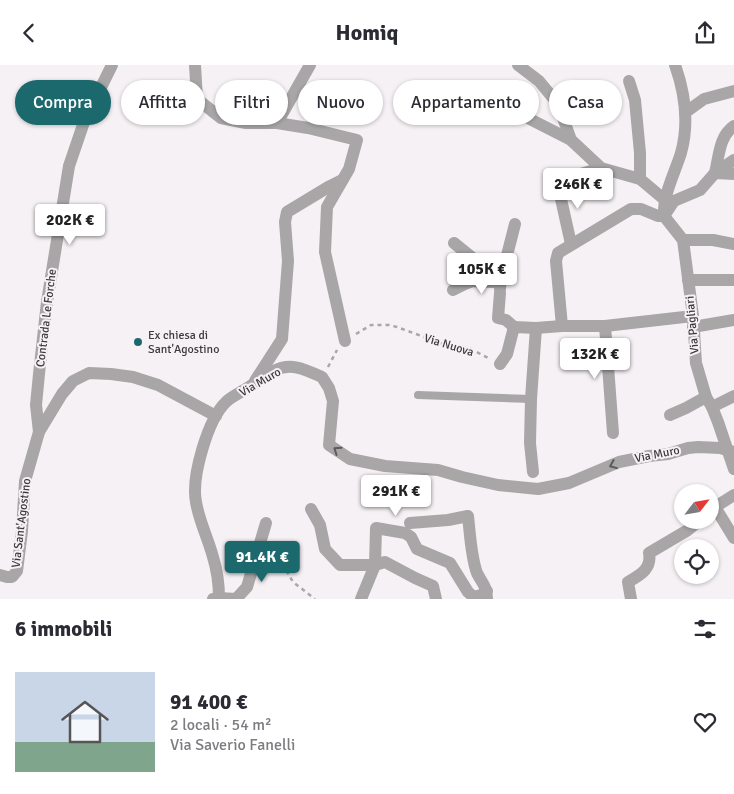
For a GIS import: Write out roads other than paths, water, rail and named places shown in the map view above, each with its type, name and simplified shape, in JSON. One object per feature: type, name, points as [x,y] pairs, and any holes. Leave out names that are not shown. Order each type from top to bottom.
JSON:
[{"type":"street","name":"Contrada Le Forche","points":[[39,432],[36,405],[47,302],[69,166],[84,121],[112,65]]},
{"type":"street","points":[[195,65],[197,99],[215,113]]},
{"type":"street","points":[[288,104],[310,65]]},
{"type":"street","points":[[518,65],[539,81],[558,103],[571,140]]},
{"type":"street","points":[[675,65],[686,112],[681,151],[665,200],[664,216],[683,240],[713,240],[734,244]]},
{"type":"street","points":[[629,81],[635,100],[640,153],[640,179]]},
{"type":"street","points":[[686,112],[704,99],[734,91]]},
{"type":"street","points":[[539,124],[571,140],[600,168],[640,179],[665,200]]},
{"type":"street","points":[[288,125],[357,140],[349,169],[327,207],[325,252],[345,341]]},
{"type":"street","points":[[715,173],[724,137],[729,129],[734,126]]},
{"type":"street","points":[[664,216],[674,201],[700,190],[715,173],[734,160]]},
{"type":"street","points":[[571,244],[557,181],[600,168]]},
{"type":"street","points":[[715,173],[734,174]]},
{"type":"street","points":[[252,385],[282,339],[288,261],[285,222],[287,212],[342,180]]},
{"type":"street","points":[[562,326],[556,261],[558,253],[630,209],[641,209],[658,216],[664,216]]},
{"type":"street","points":[[515,224],[500,287],[498,318],[506,320],[514,327],[536,328],[734,319]]},
{"type":"street","name":"Via Pagliari","points":[[683,240],[696,363],[709,402],[731,451],[734,469]]},
{"type":"street","points":[[454,243],[475,260],[494,269],[500,287]]},
{"type":"street","points":[[688,280],[734,280]]},
{"type":"street","points":[[453,290],[474,281],[493,282],[500,287]]},
{"type":"street","points":[[605,325],[613,433]]},
{"type":"street","points":[[500,364],[507,355],[514,327]]},
{"type":"street","points":[[533,472],[530,443],[536,328]]},
{"type":"street","name":"Via Muro","points":[[216,599],[219,585],[213,556],[195,500],[196,475],[208,434],[216,416],[226,401],[278,369],[293,367],[322,377],[329,388],[333,401],[329,445],[356,461],[385,466],[438,470],[498,485],[538,489],[569,483],[619,463],[668,454],[688,448],[720,448],[731,451]]},
{"type":"street","name":"Via Sant'Agostino","points":[[0,575],[12,577],[17,571],[25,481],[39,432],[62,394],[73,381],[89,373],[133,377],[158,385],[216,416]]},
{"type":"street","points":[[670,415],[686,408],[734,396]]},
{"type":"street","points":[[719,505],[734,495]]},
{"type":"street","points":[[311,509],[320,525],[326,549],[340,565],[375,565],[385,562],[433,586],[436,599]]},
{"type":"street","points":[[361,599],[375,565],[376,528],[405,533],[411,537],[417,549],[450,563],[468,592],[474,597],[487,595],[486,587],[477,572],[468,516],[448,520],[410,523]]},
{"type":"street","points":[[719,518],[734,538]]},
{"type":"street","points":[[216,599],[236,599],[247,587],[266,523]]},
{"type":"street","points":[[631,599],[628,582],[643,573],[650,561],[649,553],[689,529]]},
{"type":"lane","points":[[418,395],[531,399]]},
{"type":"place","name":"Ex chiesa di Sant'Agostino","points":[[138,342]]}]
